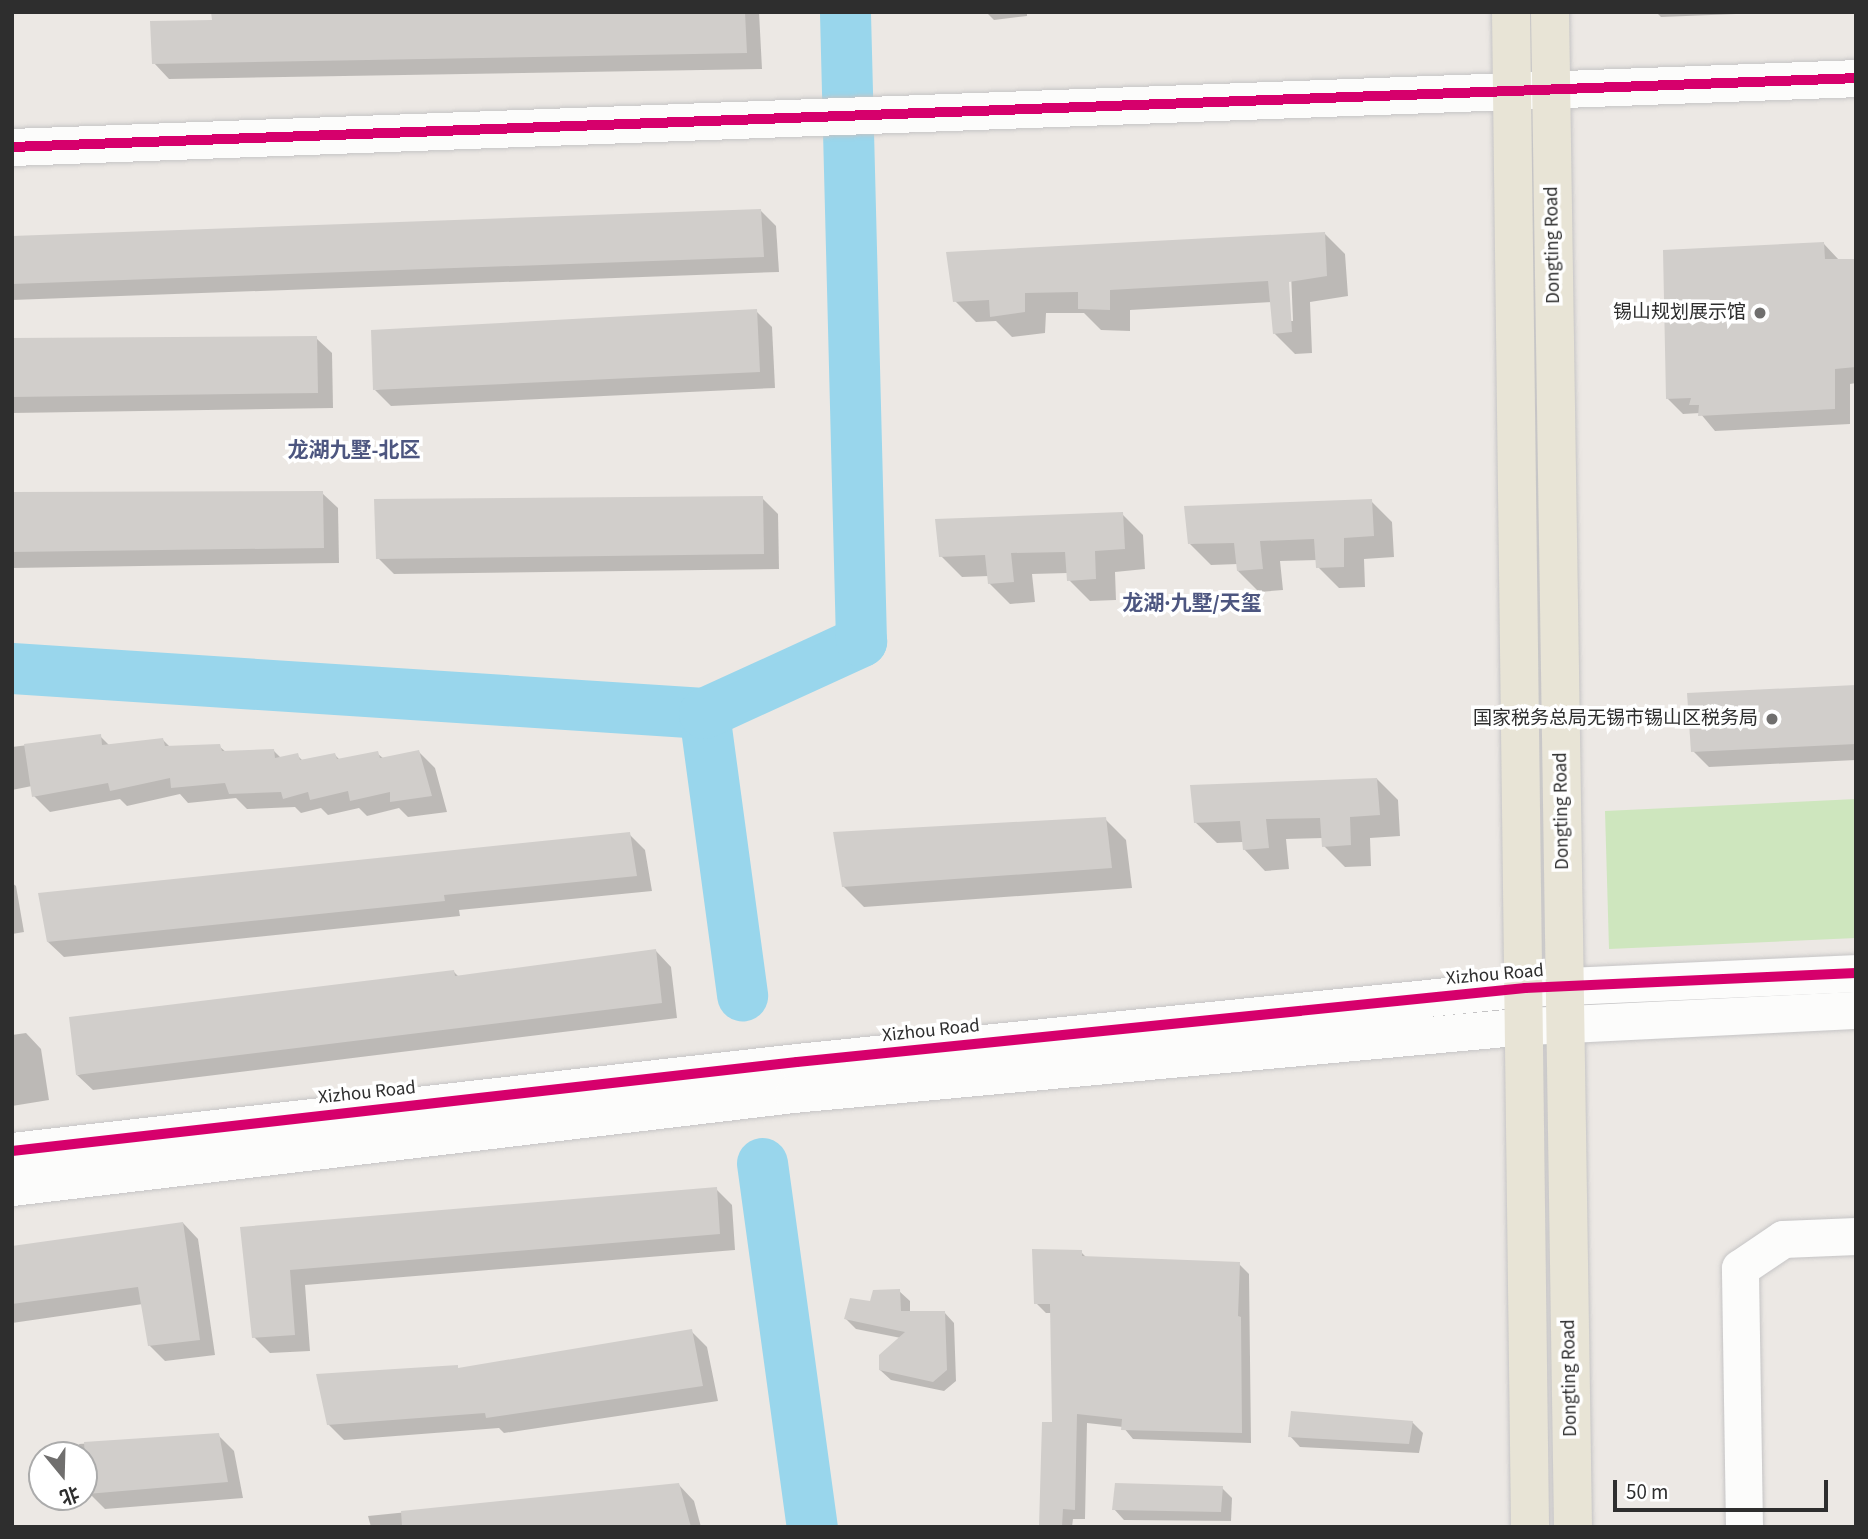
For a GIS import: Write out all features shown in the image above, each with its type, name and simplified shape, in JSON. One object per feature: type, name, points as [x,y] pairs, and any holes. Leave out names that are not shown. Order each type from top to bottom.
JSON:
[{"type":"main road","name":"Dongting Road","points":[[1511,12],[1526,1026],[1530,1527]]},
{"type":"main road","name":"Dongting Road","points":[[1550,12],[1573,1527]]},
{"type":"street","points":[[12,146],[1856,78]]},
{"type":"street","name":"Xizhou Road","points":[[12,1151],[797,1062],[1525,988],[1856,973]]},
{"type":"street","points":[[12,1187],[793,1094],[1526,1026],[1856,1010]]},
{"type":"street","points":[[1744,1527],[1740,1268],[1783,1239],[1856,1236]]},
{"type":"green space","points":[[1856,799],[1856,938],[1609,949],[1605,811]]},
{"type":"building","points":[[211,12],[745,12],[747,53],[152,64],[150,21],[212,20]]},
{"type":"building","points":[[761,209],[764,257],[12,284],[12,236]]},
{"type":"building","points":[[1325,232],[1327,276],[1289,282],[1292,332],[1273,334],[1268,281],[1110,290],[1110,310],[1078,309],[1078,292],[1025,293],[1025,312],[990,317],[989,300],[953,302],[946,252]]},
{"type":"building","name":"锡山规划展示馆","points":[[1824,242],[1825,259],[1856,259],[1856,367],[1835,369],[1835,409],[1698,416],[1699,405],[1689,405],[1691,398],[1666,399],[1663,250]]},
{"type":"building","points":[[757,309],[760,372],[373,390],[371,330]]},
{"type":"building","points":[[317,336],[318,393],[12,397],[12,338]]},
{"type":"building","points":[[323,491],[324,548],[12,552],[12,492]]},
{"type":"building","points":[[763,496],[764,554],[376,559],[374,499]]},
{"type":"building","points":[[1372,499],[1374,536],[1344,538],[1344,567],[1316,568],[1314,539],[1260,541],[1263,569],[1237,571],[1234,543],[1188,544],[1184,506]]},
{"type":"building","points":[[1123,512],[1125,549],[1095,551],[1096,579],[1067,581],[1065,552],[1011,553],[1014,582],[988,584],[985,555],[939,557],[935,519]]},
{"type":"building","name":"国家税务总局无锡市锡山区税务局","points":[[1856,685],[1856,744],[1691,752],[1687,693]]},
{"type":"building","points":[[101,734],[102,745],[163,738],[165,746],[220,744],[222,751],[274,749],[275,758],[298,753],[300,760],[335,753],[337,759],[378,751],[380,758],[419,750],[432,796],[390,802],[390,792],[350,801],[348,791],[310,800],[308,792],[283,799],[281,792],[229,794],[225,783],[171,788],[170,778],[110,791],[108,783],[32,797],[24,744]]},
{"type":"building","points":[[1377,778],[1380,815],[1350,817],[1351,845],[1322,847],[1320,818],[1266,819],[1269,848],[1243,850],[1240,821],[1194,823],[1190,785]]},
{"type":"building","points":[[1106,817],[1112,868],[842,887],[833,832]]},
{"type":"building","points":[[630,832],[637,876],[444,895],[445,901],[47,942],[38,893]]},
{"type":"building","points":[[656,949],[662,1003],[76,1075],[69,1017],[454,970],[455,976]]},
{"type":"building","points":[[717,1187],[720,1234],[290,1270],[295,1335],[252,1338],[240,1227]]},
{"type":"building","points":[[183,1222],[200,1340],[148,1346],[138,1287],[12,1304],[12,1246]]},
{"type":"building","points":[[1032,1249],[1082,1250],[1082,1256],[1240,1262],[1238,1316],[1241,1317],[1242,1433],[1121,1430],[1122,1419],[1077,1414],[1075,1510],[1063,1509],[1062,1527],[1039,1527],[1042,1422],[1052,1422],[1050,1304],[1034,1304]]},
{"type":"building","points":[[900,1289],[901,1311],[945,1311],[947,1370],[933,1382],[879,1370],[879,1355],[905,1332],[844,1319],[850,1298],[870,1301],[873,1290]]},
{"type":"building","points":[[692,1329],[703,1386],[486,1418],[485,1413],[327,1425],[316,1374],[458,1365],[458,1368]]},
{"type":"building","points":[[1291,1411],[1413,1421],[1409,1444],[1288,1437]]},
{"type":"building","points":[[219,1433],[228,1482],[98,1493],[98,1441]]},
{"type":"building","points":[[679,1483],[691,1527],[402,1527],[401,1511]]},
{"type":"building","points":[[1115,1483],[1223,1486],[1221,1512],[1112,1510]]},
{"type":"waterway","points":[[704,713],[861,641],[845,12]]},
{"type":"waterway","points":[[12,668],[704,713],[742,995]]},
{"type":"waterway","points":[[762,1163],[812,1527]]},
{"type":"cycle path","points":[[12,147],[1856,78]]},
{"type":"cycle path","points":[[12,1151],[797,1062],[1525,988],[1856,973]]},
{"type":"place","name":"锡山规划展示馆","points":[[1760,313]]},
{"type":"place","name":"国家税务总局无锡市锡山区税务局","points":[[1772,719]]},
{"type":"district","name":"龙湖九墅-北区","points":[[354,450]]},
{"type":"district","name":"龙湖·九墅/天玺","points":[[1192,603]]}]
